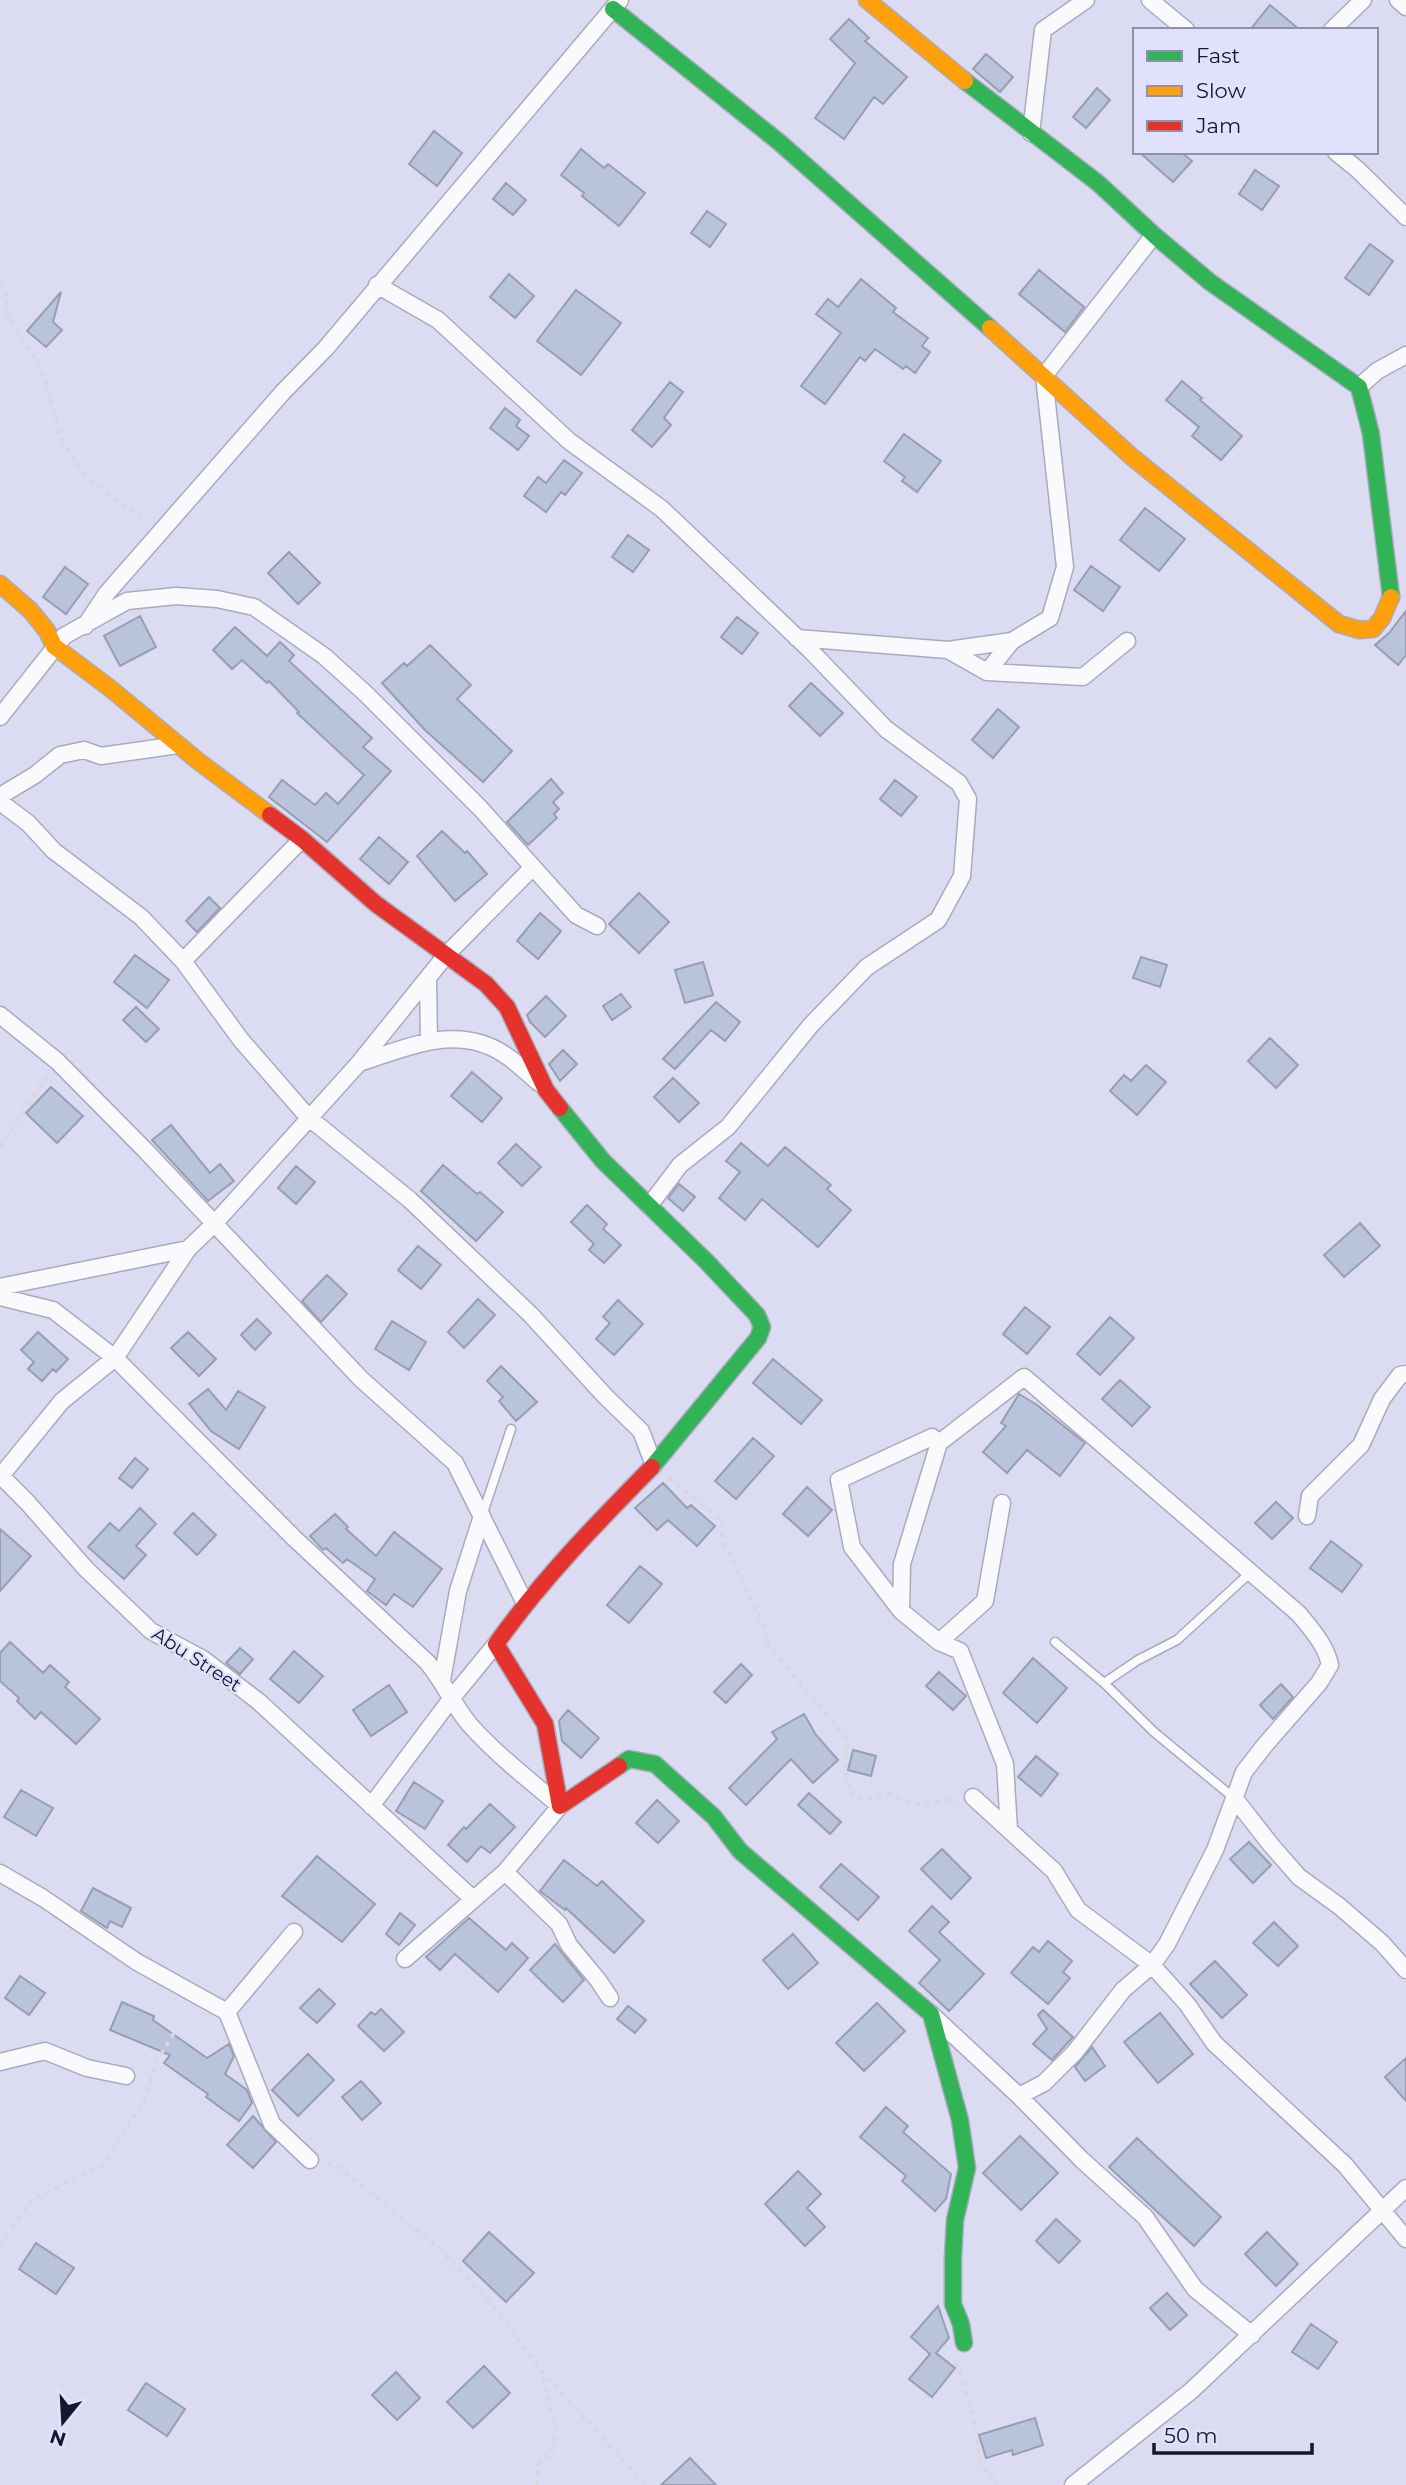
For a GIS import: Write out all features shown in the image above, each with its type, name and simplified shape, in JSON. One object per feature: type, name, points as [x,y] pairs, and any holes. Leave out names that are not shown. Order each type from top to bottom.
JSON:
[{"type":"street","points":[[1031,133],[1043,30],[1086,0]]},
{"type":"street","points":[[1150,0],[1184,28]]},
{"type":"street","points":[[1334,28],[1363,0]]},
{"type":"street","points":[[1398,0],[1406,7]]},
{"type":"street","points":[[85,626],[107,593],[283,391],[326,348],[616,4],[779,142],[1132,457],[1339,624],[1360,633],[1371,630],[1383,618],[1391,598],[1371,434],[1359,387],[1210,282],[1098,183],[984,97],[871,1]]},
{"type":"street","points":[[1338,154],[1406,217]]},
{"type":"street","points":[[986,672],[1013,641],[1050,618],[1065,567],[1044,376],[1154,235]]},
{"type":"street","points":[[377,285],[438,320],[569,441],[662,509],[797,638],[886,729],[959,783],[968,799],[962,876],[938,920],[867,967],[811,1025],[727,1127],[680,1165],[649,1206]]},
{"type":"street","points":[[1359,387],[1377,371],[1406,355]]},
{"type":"street","points":[[0,584],[30,610],[47,631],[54,646],[302,839],[376,904],[486,984],[507,1007],[546,1090]]},
{"type":"street","points":[[0,717],[64,636],[127,601],[176,596],[217,599],[254,607],[324,656],[365,694],[480,808],[576,915],[597,926]]},
{"type":"street","points":[[797,638],[948,650],[1013,641]]},
{"type":"street","points":[[948,650],[986,672],[1083,677],[1127,641]]},
{"type":"street","points":[[0,796],[35,775],[60,755],[84,750],[101,756],[178,745]]},
{"type":"street","points":[[0,802],[28,822],[54,851],[141,917],[183,961],[241,1040],[308,1117],[410,1200],[531,1315],[641,1431],[654,1465]]},
{"type":"street","points":[[183,961],[302,839]]},
{"type":"street","points":[[0,1476],[62,1401],[116,1358],[188,1249],[214,1224],[359,1063],[447,954],[533,867]]},
{"type":"street","points":[[428,979],[429,1041]]},
{"type":"street","points":[[0,1015],[57,1061],[361,1379],[455,1463],[526,1603]]},
{"type":"street","points":[[359,1063],[446,1038],[464,1039],[491,1046],[517,1063],[546,1090],[603,1161],[749,1306],[762,1327],[758,1338],[654,1465],[587,1533],[526,1603],[371,1806]]},
{"type":"street","points":[[0,1287],[188,1249]]},
{"type":"street","points":[[0,1297],[53,1310],[116,1358],[294,1538],[427,1662],[470,1724],[491,1746],[559,1805]]},
{"type":"street","points":[[1307,1516],[1310,1496],[1361,1445],[1382,1399],[1400,1375],[1406,1374]]},
{"type":"street","points":[[901,1611],[902,1564],[939,1443],[1024,1377],[1252,1571],[1299,1614],[1328,1655],[1330,1665],[1319,1684],[1244,1772],[1214,1850],[1167,1944],[1152,1965],[1123,1990],[1075,2052],[1044,2083],[1019,2096]]},
{"type":"street","points":[[939,1443],[932,1437],[839,1480],[852,1546],[901,1611],[939,1642],[960,1651],[1005,1763],[1009,1830]]},
{"type":"street","name":"Abu Street","points":[[0,1476],[27,1502],[86,1569],[150,1630],[203,1658],[258,1700],[473,1899]]},
{"type":"street","points":[[939,1642],[985,1601],[1002,1503]]},
{"type":"street","points":[[442,1680],[458,1591],[482,1516]]},
{"type":"street","points":[[496,1644],[545,1724],[559,1805]]},
{"type":"street","points":[[405,1959],[505,1872],[559,1805],[629,1759],[655,1764],[714,1817],[740,1851],[931,2014],[1019,2096],[1082,2160],[1144,2217],[1195,2289],[1252,2335]]},
{"type":"street","points":[[973,1797],[1054,1871],[1078,1910],[1152,1965],[1187,2004],[1214,2043],[1345,2165],[1406,2239]]},
{"type":"street","points":[[1235,1799],[1299,1877],[1365,1928],[1406,1969]]},
{"type":"street","points":[[505,1872],[559,1924],[569,1945],[610,1998]]},
{"type":"street","points":[[0,1873],[43,1898],[137,1962],[227,2012],[272,2124],[310,2160]]},
{"type":"street","points":[[227,2012],[294,1932]]},
{"type":"street","points":[[931,2014],[960,2120],[967,2168],[955,2220],[953,2258],[953,2304],[961,2324],[964,2343]]},
{"type":"street","points":[[0,2062],[45,2051],[87,2068],[126,2076]]},
{"type":"street","points":[[1073,2485],[1191,2391],[1406,2188]]},
{"type":"lane","points":[[482,1516],[511,1429]]},
{"type":"lane","points":[[1104,1683],[1138,1660],[1177,1640],[1252,1571]]},
{"type":"lane","points":[[1055,1642],[1104,1683],[1154,1732],[1235,1799]]},
{"type":"path","points":[[0,283],[6,292],[8,316],[36,360],[60,435],[78,467],[113,499],[144,519],[156,539]]},
{"type":"path","points":[[0,1147],[57,1061]]},
{"type":"path","points":[[654,1465],[722,1521],[722,1539],[762,1622],[768,1645],[849,1741],[844,1759],[845,1780],[853,1797],[872,1799],[890,1794],[916,1804],[973,1797]]},
{"type":"path","points":[[0,2245],[32,2200],[104,2164],[145,2098],[156,2062],[177,2028]]},
{"type":"path","points":[[310,2160],[340,2168],[439,2248],[499,2312],[543,2373],[646,2485]]},
{"type":"path","points":[[964,2343],[954,2357],[974,2418],[981,2462],[996,2485]]},
{"type":"path","points":[[537,2485],[538,2465],[552,2450],[556,2432],[543,2373]]},
{"type":"building","points":[[1270,5],[1298,28],[1252,28]]},
{"type":"building","points":[[849,19],[869,38],[865,41],[907,77],[883,104],[874,97],[844,139],[815,118],[855,63],[830,39]]},
{"type":"building","points":[[986,54],[1013,77],[1000,92],[973,69]]},
{"type":"building","points":[[1097,88],[1110,100],[1086,128],[1073,117]]},
{"type":"building","points":[[434,131],[462,153],[437,186],[409,164]]},
{"type":"building","points":[[581,149],[604,168],[608,164],[645,193],[619,226],[561,175]]},
{"type":"building","points":[[1141,154],[1183,154],[1192,161],[1173,182]]},
{"type":"building","points":[[1255,170],[1279,186],[1262,210],[1239,194]]},
{"type":"building","points":[[506,183],[526,200],[513,215],[493,199]]},
{"type":"building","points":[[707,211],[726,224],[710,247],[691,233]]},
{"type":"building","points":[[1370,244],[1393,261],[1369,295],[1345,278]]},
{"type":"building","points":[[1039,270],[1084,307],[1065,332],[1019,294]]},
{"type":"building","points":[[509,274],[534,296],[515,318],[490,297]]},
{"type":"building","points":[[861,279],[896,308],[893,312],[928,338],[922,346],[930,352],[915,373],[906,366],[903,369],[875,349],[865,361],[860,357],[825,404],[801,386],[841,333],[816,314],[828,299],[838,307]]},
{"type":"building","points":[[576,290],[621,323],[581,375],[537,341]]},
{"type":"building","points":[[61,292],[53,322],[62,330],[46,347],[27,331]]},
{"type":"building","points":[[1182,381],[1242,436],[1221,460],[1192,436],[1199,427],[1166,400]]},
{"type":"building","points":[[670,382],[683,392],[664,418],[671,425],[652,447],[632,430]]},
{"type":"building","points":[[505,408],[520,420],[516,426],[529,436],[518,450],[490,428]]},
{"type":"building","points":[[904,434],[941,461],[917,492],[902,481],[905,477],[884,461]]},
{"type":"building","points":[[564,460],[582,473],[565,495],[561,492],[546,512],[524,496],[538,477],[546,483]]},
{"type":"building","points":[[1145,508],[1185,539],[1159,571],[1120,540]]},
{"type":"building","points":[[628,535],[649,550],[633,572],[612,557]]},
{"type":"building","points":[[289,552],[320,583],[298,604],[268,573]]},
{"type":"building","points":[[1091,566],[1120,587],[1103,611],[1074,590]]},
{"type":"building","points":[[65,567],[88,584],[66,614],[43,597]]},
{"type":"building","points":[[1406,611],[1406,655],[1398,665],[1375,645],[1389,633]]},
{"type":"building","points":[[140,616],[156,647],[120,666],[104,636]]},
{"type":"building","points":[[737,617],[758,633],[742,654],[721,637]]},
{"type":"building","points":[[235,627],[267,656],[280,642],[294,655],[289,661],[372,738],[363,747],[391,771],[327,842],[269,797],[282,780],[315,805],[326,793],[338,804],[364,775],[297,713],[299,712],[269,681],[267,683],[242,660],[232,669],[213,650]]},
{"type":"building","points":[[430,645],[471,685],[457,699],[512,751],[483,782],[425,730],[382,683],[404,663],[407,666]]},
{"type":"building","points":[[811,683],[843,713],[820,736],[789,706]]},
{"type":"building","points":[[998,709],[1019,727],[993,758],[972,740]]},
{"type":"building","points":[[551,779],[563,793],[553,802],[559,809],[554,814],[557,818],[528,845],[507,822]]},
{"type":"building","points":[[895,780],[917,797],[901,816],[880,799]]},
{"type":"building","points":[[442,831],[465,853],[467,851],[487,874],[455,901],[417,856]]},
{"type":"building","points":[[379,837],[408,862],[389,884],[360,859]]},
{"type":"building","points":[[639,893],[669,922],[639,953],[609,924]]},
{"type":"building","points":[[209,897],[220,908],[197,932],[186,921]]},
{"type":"building","points":[[540,913],[561,931],[538,959],[517,941]]},
{"type":"building","points":[[135,955],[169,980],[147,1008],[114,982]]},
{"type":"building","points":[[1141,957],[1167,965],[1160,987],[1133,978]]},
{"type":"building","points":[[703,962],[713,995],[685,1003],[675,970]]},
{"type":"building","points":[[621,994],[631,1007],[612,1020],[603,1006]]},
{"type":"building","points":[[546,996],[566,1016],[545,1037],[530,1022],[527,1015]]},
{"type":"building","points":[[716,1002],[740,1022],[725,1041],[711,1030],[675,1069],[663,1059]]},
{"type":"building","points":[[136,1007],[159,1029],[146,1042],[123,1020]]},
{"type":"building","points":[[1270,1038],[1298,1065],[1276,1088],[1248,1061]]},
{"type":"building","points":[[563,1050],[577,1064],[560,1081],[549,1064]]},
{"type":"building","points":[[1146,1065],[1166,1082],[1137,1115],[1110,1091],[1124,1075],[1131,1081]]},
{"type":"building","points":[[472,1072],[502,1098],[482,1122],[451,1096]]},
{"type":"building","points":[[673,1078],[699,1103],[679,1122],[654,1097]]},
{"type":"building","points":[[51,1087],[83,1116],[57,1143],[26,1113]]},
{"type":"building","points":[[171,1125],[210,1173],[220,1164],[234,1181],[208,1201],[152,1140]]},
{"type":"building","points":[[741,1143],[768,1166],[785,1147],[831,1185],[827,1189],[851,1210],[818,1247],[762,1199],[745,1220],[719,1198],[740,1172],[726,1161]]},
{"type":"building","points":[[516,1144],[541,1167],[522,1186],[498,1163]]},
{"type":"building","points":[[443,1165],[503,1212],[476,1241],[421,1191]]},
{"type":"building","points":[[296,1166],[315,1182],[296,1204],[278,1188]]},
{"type":"building","points":[[679,1184],[695,1197],[683,1211],[668,1198]]},
{"type":"building","points":[[587,1205],[607,1224],[603,1229],[621,1245],[604,1263],[589,1250],[594,1244],[571,1222]]},
{"type":"building","points":[[1360,1223],[1380,1246],[1344,1277],[1324,1255]]},
{"type":"building","points":[[418,1246],[441,1265],[421,1289],[398,1270]]},
{"type":"building","points":[[327,1275],[347,1294],[321,1322],[302,1301]]},
{"type":"building","points":[[478,1299],[495,1315],[464,1348],[448,1332]]},
{"type":"building","points":[[618,1300],[643,1324],[614,1355],[596,1339],[610,1323],[603,1317]]},
{"type":"building","points":[[1025,1307],[1050,1327],[1027,1354],[1003,1334]]},
{"type":"building","points":[[1110,1317],[1134,1338],[1100,1375],[1077,1354]]},
{"type":"building","points":[[257,1319],[271,1333],[255,1350],[241,1335]]},
{"type":"building","points":[[392,1321],[426,1342],[409,1370],[375,1349]]},
{"type":"building","points":[[38,1332],[68,1359],[56,1372],[53,1369],[42,1381],[28,1369],[34,1362],[21,1350]]},
{"type":"building","points":[[188,1332],[216,1359],[199,1376],[171,1348]]},
{"type":"building","points":[[773,1359],[822,1400],[801,1424],[753,1383]]},
{"type":"building","points":[[501,1366],[537,1402],[516,1421],[499,1401],[503,1397],[487,1381]]},
{"type":"building","points":[[1120,1380],[1150,1407],[1132,1426],[1102,1399]]},
{"type":"building","points":[[208,1389],[226,1410],[238,1391],[265,1407],[239,1449],[211,1431],[189,1404]]},
{"type":"building","points":[[1019,1394],[1085,1443],[1060,1476],[1027,1450],[1007,1473],[983,1452],[1006,1426],[1001,1423]]},
{"type":"building","points":[[753,1438],[774,1456],[736,1499],[715,1481]]},
{"type":"building","points":[[135,1458],[148,1469],[132,1488],[119,1478]]},
{"type":"building","points":[[663,1483],[687,1508],[691,1505],[715,1526],[697,1546],[668,1520],[657,1530],[635,1508]]},
{"type":"building","points":[[807,1487],[832,1510],[808,1536],[783,1514]]},
{"type":"building","points":[[1276,1502],[1293,1518],[1272,1539],[1255,1523]]},
{"type":"building","points":[[140,1508],[156,1524],[136,1546],[146,1555],[124,1579],[88,1547],[110,1523],[119,1531]]},
{"type":"building","points":[[193,1513],[216,1535],[197,1555],[174,1533]]},
{"type":"building","points":[[335,1514],[348,1527],[346,1529],[376,1556],[394,1532],[442,1569],[413,1607],[394,1594],[386,1605],[367,1591],[375,1579],[347,1559],[343,1563],[326,1548],[323,1550],[310,1536]]},
{"type":"building","points":[[0,1529],[31,1556],[0,1591]]},
{"type":"building","points":[[1331,1541],[1362,1565],[1342,1592],[1310,1568]]},
{"type":"building","points":[[640,1566],[662,1584],[629,1623],[607,1605]]},
{"type":"building","points":[[10,1642],[43,1673],[50,1665],[69,1682],[65,1687],[100,1719],[76,1744],[41,1712],[35,1719],[17,1701],[19,1698],[0,1681],[0,1653]]},
{"type":"building","points":[[240,1648],[253,1659],[240,1674],[226,1663]]},
{"type":"building","points":[[294,1651],[323,1676],[299,1703],[270,1679]]},
{"type":"building","points":[[1033,1658],[1067,1688],[1037,1723],[1003,1693]]},
{"type":"building","points":[[741,1664],[752,1675],[726,1703],[714,1692]]},
{"type":"building","points":[[939,1672],[966,1696],[953,1710],[926,1686]]},
{"type":"building","points":[[1281,1684],[1293,1697],[1273,1719],[1260,1705]]},
{"type":"building","points":[[389,1685],[407,1712],[371,1736],[353,1710]]},
{"type":"building","points":[[568,1710],[599,1738],[581,1758],[562,1741],[559,1721]]},
{"type":"building","points":[[804,1714],[816,1735],[838,1760],[813,1783],[791,1759],[746,1805],[729,1788],[777,1739],[772,1732]]},
{"type":"building","points":[[853,1750],[876,1756],[871,1776],[848,1770]]},
{"type":"building","points":[[1036,1756],[1058,1774],[1041,1796],[1018,1777]]},
{"type":"building","points":[[414,1782],[443,1801],[425,1829],[396,1811]]},
{"type":"building","points":[[21,1790],[53,1808],[36,1836],[4,1817]]},
{"type":"building","points":[[809,1793],[841,1822],[830,1834],[798,1805]]},
{"type":"building","points":[[657,1800],[679,1821],[658,1843],[636,1823]]},
{"type":"building","points":[[490,1804],[515,1827],[490,1853],[481,1846],[467,1862],[448,1845]]},
{"type":"building","points":[[1249,1842],[1271,1865],[1253,1883],[1230,1859]]},
{"type":"building","points":[[942,1849],[971,1878],[951,1899],[921,1869]]},
{"type":"building","points":[[317,1856],[375,1904],[342,1942],[282,1896]]},
{"type":"building","points":[[564,1860],[597,1886],[602,1881],[644,1921],[614,1953],[566,1908],[565,1910],[540,1891]]},
{"type":"building","points":[[841,1864],[879,1897],[858,1920],[820,1887]]},
{"type":"building","points":[[93,1888],[131,1908],[122,1927],[110,1921],[107,1928],[81,1911]]},
{"type":"building","points":[[932,1906],[949,1922],[939,1932],[984,1974],[949,2011],[919,1983],[940,1960],[909,1931]]},
{"type":"building","points":[[400,1913],[415,1925],[399,1945],[386,1934]]},
{"type":"building","points":[[469,1918],[506,1950],[512,1943],[528,1958],[498,1992],[455,1954],[440,1970],[426,1957]]},
{"type":"building","points":[[1274,1922],[1298,1946],[1278,1966],[1253,1943]]},
{"type":"building","points":[[793,1934],[818,1963],[788,1989],[763,1960]]},
{"type":"building","points":[[1048,1941],[1072,1961],[1063,1972],[1070,1978],[1048,2004],[1011,1973],[1033,1947],[1039,1952]]},
{"type":"building","points":[[555,1944],[584,1980],[563,2002],[530,1970]]},
{"type":"building","points":[[1215,1961],[1247,1995],[1222,2018],[1190,1984]]},
{"type":"building","points":[[20,1976],[45,1993],[29,2015],[5,1998]]},
{"type":"building","points":[[319,1989],[335,2004],[317,2023],[300,2008]]},
{"type":"building","points":[[122,2002],[154,2016],[153,2020],[207,2058],[229,2044],[234,2056],[225,2074],[247,2090],[252,2103],[239,2121],[206,2097],[208,2094],[164,2063],[170,2055],[110,2030]]},
{"type":"building","points":[[877,2003],[905,2031],[864,2071],[836,2043]]},
{"type":"building","points":[[628,2006],[646,2020],[635,2033],[617,2019]]},
{"type":"building","points":[[381,2009],[404,2032],[384,2051],[358,2026],[371,2012],[375,2015]]},
{"type":"building","points":[[1043,2010],[1073,2037],[1052,2060],[1033,2044],[1047,2029],[1038,2015]]},
{"type":"building","points":[[1160,2013],[1193,2054],[1158,2083],[1124,2042]]},
{"type":"building","points":[[1092,2047],[1105,2066],[1085,2081],[1075,2067]]},
{"type":"building","points":[[308,2054],[334,2080],[298,2116],[272,2090]]},
{"type":"building","points":[[1406,2058],[1406,2101],[1385,2077]]},
{"type":"building","points":[[361,2081],[381,2103],[362,2120],[342,2097]]},
{"type":"building","points":[[886,2107],[908,2126],[903,2132],[951,2174],[946,2199],[935,2211],[902,2181],[906,2176],[860,2137]]},
{"type":"building","points":[[253,2116],[276,2142],[253,2168],[227,2145]]},
{"type":"building","points":[[1020,2136],[1058,2173],[1021,2210],[983,2173]]},
{"type":"building","points":[[1137,2138],[1221,2217],[1194,2246],[1109,2167]]},
{"type":"building","points":[[798,2171],[821,2194],[807,2208],[825,2227],[805,2246],[765,2204]]},
{"type":"building","points":[[1056,2219],[1080,2241],[1059,2263],[1036,2241]]},
{"type":"building","points":[[489,2232],[534,2273],[506,2302],[463,2261]]},
{"type":"building","points":[[1267,2232],[1298,2264],[1276,2286],[1245,2254]]},
{"type":"building","points":[[36,2243],[74,2268],[56,2294],[19,2269]]},
{"type":"building","points":[[1167,2293],[1187,2315],[1170,2330],[1150,2308]]},
{"type":"building","points":[[938,2306],[949,2338],[936,2353],[955,2368],[932,2397],[909,2379],[930,2354],[911,2337]]},
{"type":"building","points":[[1311,2324],[1337,2342],[1318,2369],[1292,2352]]},
{"type":"building","points":[[484,2366],[510,2393],[473,2428],[447,2402]]},
{"type":"building","points":[[396,2372],[420,2398],[397,2420],[372,2395]]},
{"type":"building","points":[[146,2383],[185,2409],[167,2436],[128,2410]]},
{"type":"building","points":[[1035,2418],[1043,2445],[1013,2455],[1012,2450],[986,2458],[979,2435]]},
{"type":"building","points":[[690,2458],[716,2485],[661,2485]]},
{"type":"traffic: fast","points":[[613,9],[779,142],[990,328]]},
{"type":"traffic: fast","points":[[965,81],[1098,183],[1210,282],[1359,387],[1371,434],[1391,597]]},
{"type":"traffic: fast","points":[[560,1108],[603,1161],[706,1261],[757,1315],[762,1327],[758,1338],[652,1467]]},
{"type":"traffic: fast","points":[[619,1766],[629,1759],[655,1764],[714,1817],[740,1851],[931,2014],[960,2120],[967,2168],[955,2220],[953,2258],[953,2304],[961,2324],[964,2343]]},
{"type":"traffic: slow","points":[[867,0],[965,81]]},
{"type":"traffic: slow","points":[[990,328],[1132,457],[1339,624],[1360,630],[1373,629],[1382,618],[1391,597]]},
{"type":"traffic: slow","points":[[0,584],[30,610],[47,631],[54,646],[270,815]]},
{"type":"traffic: jam","points":[[270,815],[302,839],[376,904],[486,984],[507,1007],[546,1090],[560,1108]]},
{"type":"traffic: jam","points":[[619,1766],[560,1806],[545,1724],[496,1644],[551,1574],[652,1467]]}]
